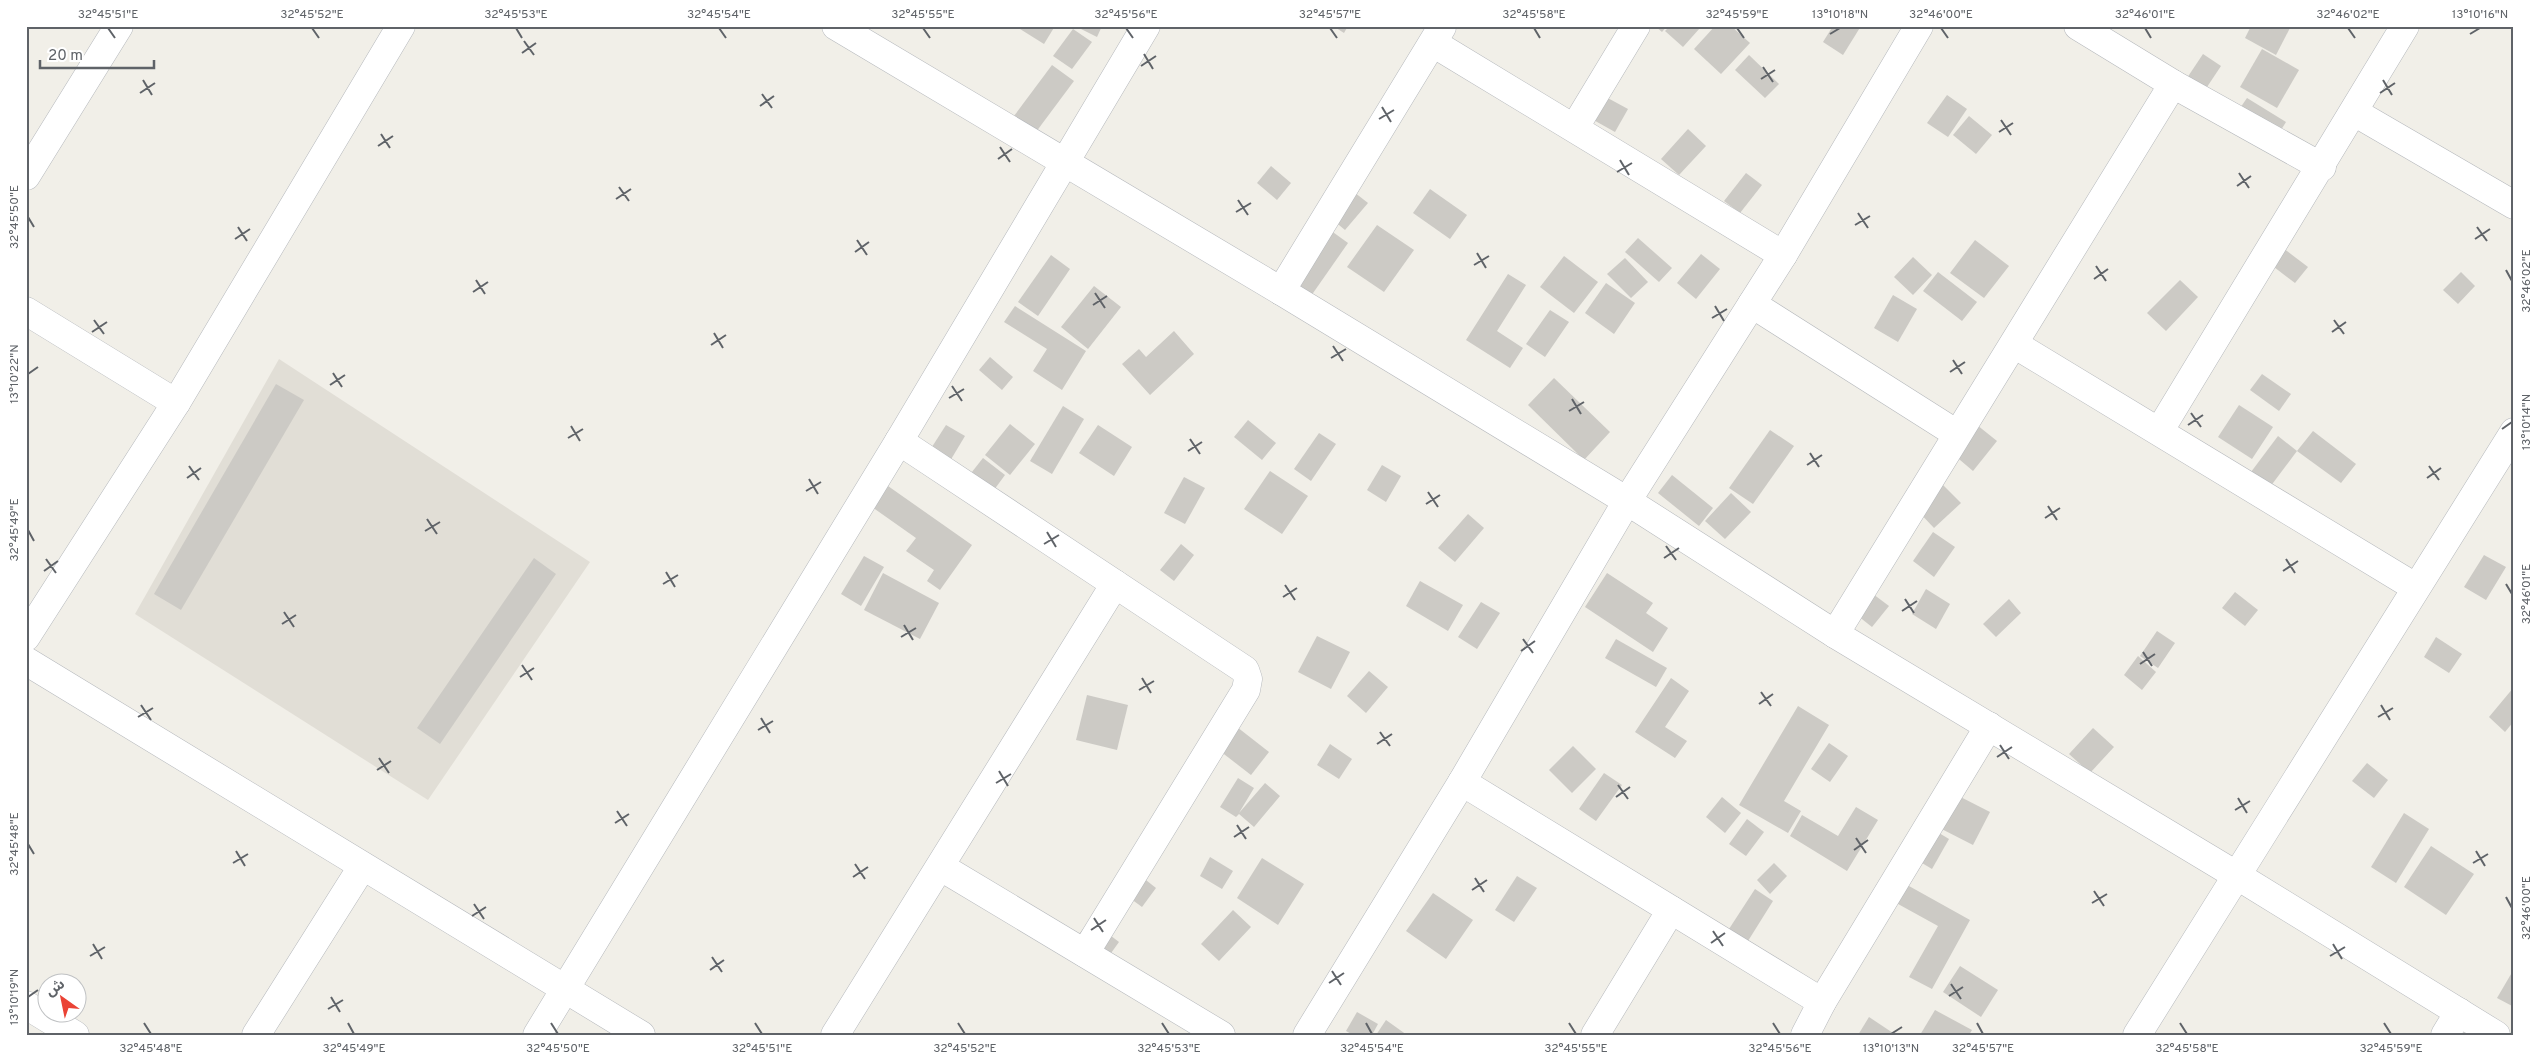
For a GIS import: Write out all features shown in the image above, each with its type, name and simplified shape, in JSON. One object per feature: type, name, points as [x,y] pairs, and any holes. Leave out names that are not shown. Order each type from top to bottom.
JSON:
[{"type":"street","points":[[26,176],[119,26]]},
{"type":"street","points":[[26,637],[176,403],[401,26]]},
{"type":"street","points":[[836,26],[1063,163],[1282,291],[1628,500],[1835,634],[2236,875],[2496,1035]]},
{"type":"street","points":[[537,1035],[898,441],[1146,26]]},
{"type":"street","points":[[1575,127],[1636,26]]},
{"type":"street","points":[[1307,1035],[1462,782],[1628,500],[1783,255],[1918,26]]},
{"type":"street","points":[[2078,26],[2173,84],[2322,167]]},
{"type":"street","points":[[2160,430],[2322,167],[2405,26]]},
{"type":"street","points":[[1282,291],[1438,34],[1575,127],[1783,255]]},
{"type":"street","points":[[1835,634],[2173,84]]},
{"type":"street","points":[[2354,112],[2514,205]]},
{"type":"street","points":[[1752,304],[1957,434]]},
{"type":"street","points":[[26,311],[176,403]]},
{"type":"street","points":[[2014,344],[2160,430],[2415,587]]},
{"type":"street","points":[[2137,1035],[2415,587],[2514,432]]},
{"type":"street","points":[[898,441],[1245,670],[1248,679],[1246,690],[1086,953]]},
{"type":"street","points":[[835,1035],[1115,584]]},
{"type":"street","points":[[26,661],[642,1035]]},
{"type":"street","points":[[1805,1035],[1822,1002],[1989,726]]},
{"type":"street","points":[[1462,782],[1822,1002]]},
{"type":"street","points":[[256,1035],[362,866]]},
{"type":"street","points":[[941,867],[1221,1035]]},
{"type":"street","points":[[1595,1035],[1671,910]]},
{"type":"street","points":[[26,1005],[69,1033]]},
{"type":"street","points":[[2445,1035],[2459,1012]]},
{"type":"shaded area","points":[[279,359],[590,562],[428,800],[135,614]]},
{"type":"building","points":[[1015,26],[1055,26],[1044,44]]},
{"type":"building","points":[[1075,26],[1102,26],[1097,37]]},
{"type":"building","points":[[1333,26],[1348,26],[1344,33]]},
{"type":"building","points":[[1655,26],[1667,26],[1662,32]]},
{"type":"building","points":[[1670,26],[1698,26],[1700,28],[1683,47],[1665,31]]},
{"type":"building","points":[[1715,26],[1731,26],[1750,43],[1721,74],[1694,49]]},
{"type":"building","points":[[1833,26],[1861,26],[1843,55],[1823,42]]},
{"type":"building","points":[[2251,26],[2291,26],[2276,55],[2245,38]]},
{"type":"building","points":[[1073,29],[1092,42],[1072,69],[1053,56]]},
{"type":"building","points":[[2262,49],[2299,70],[2277,108],[2240,87]]},
{"type":"building","points":[[2203,54],[2221,66],[2203,93],[2185,81]]},
{"type":"building","points":[[1749,55],[1779,84],[1765,98],[1735,70]]},
{"type":"building","points":[[1052,65],[1074,81],[1036,132],[1014,116]]},
{"type":"building","points":[[1593,90],[1628,109],[1615,132],[1581,113]]},
{"type":"building","points":[[1947,95],[1967,109],[1948,137],[1927,123]]},
{"type":"building","points":[[2247,98],[2286,122],[2274,141],[2234,117]]},
{"type":"building","points":[[1969,116],[1992,135],[1976,154],[1953,135]]},
{"type":"building","points":[[1688,129],[1706,146],[1679,175],[1661,159]]},
{"type":"building","points":[[1271,166],[1291,183],[1277,200],[1257,183]]},
{"type":"building","points":[[1746,173],[1762,185],[1740,213],[1724,201]]},
{"type":"building","points":[[1345,185],[1368,203],[1345,230],[1322,211]]},
{"type":"building","points":[[1430,189],[1467,215],[1450,239],[1413,213]]},
{"type":"building","points":[[1377,225],[1414,250],[1384,292],[1347,267]]},
{"type":"building","points":[[1330,230],[1348,243],[1304,306],[1286,292]]},
{"type":"building","points":[[1638,238],[1672,268],[1659,282],[1625,252]]},
{"type":"building","points":[[1975,240],[2009,266],[1984,298],[1950,273]]},
{"type":"building","points":[[2283,248],[2308,267],[2295,283],[2270,264]]},
{"type":"building","points":[[1701,254],[1720,269],[1696,299],[1677,283]]},
{"type":"building","points":[[1051,255],[1070,269],[1038,316],[1018,302]]},
{"type":"building","points":[[1564,256],[1598,282],[1574,313],[1540,287]]},
{"type":"building","points":[[1913,257],[1932,275],[1913,295],[1894,277]]},
{"type":"building","points":[[1625,258],[1648,282],[1631,298],[1607,274]]},
{"type":"building","points":[[1938,272],[1977,302],[1962,321],[1923,291]]},
{"type":"building","points":[[2461,272],[2475,286],[2458,304],[2443,290]]},
{"type":"building","points":[[1508,274],[1526,285],[1497,331],[1523,348],[1510,368],[1466,340]]},
{"type":"building","points":[[2180,280],[2198,297],[2166,331],[2147,313]]},
{"type":"building","points":[[1606,283],[1635,303],[1614,334],[1585,313]]},
{"type":"building","points":[[1094,286],[1121,307],[1088,349],[1061,327]]},
{"type":"building","points":[[1893,295],[1917,309],[1898,342],[1874,328]]},
{"type":"building","points":[[1015,306],[1086,351],[1062,390],[1033,371],[1047,349],[1004,322]]},
{"type":"building","points":[[1550,310],[1569,322],[1545,357],[1526,344]]},
{"type":"building","points":[[1174,331],[1194,354],[1150,395],[1122,364],[1139,349],[1146,357]]},
{"type":"building","points":[[990,357],[1013,377],[1002,390],[979,370]]},
{"type":"building","points":[[2262,374],[2291,394],[2279,411],[2250,390]]},
{"type":"building","points":[[1554,378],[1610,432],[1584,460],[1528,405]]},
{"type":"building","points":[[276,384],[304,400],[181,610],[154,594]]},
{"type":"building","points":[[2239,405],[2273,427],[2252,459],[2218,437]]},
{"type":"building","points":[[1063,406],[1084,419],[1052,474],[1030,461]]},
{"type":"building","points":[[1248,420],[1276,443],[1262,460],[1234,437]]},
{"type":"building","points":[[1010,424],[1035,444],[1010,475],[985,455]]},
{"type":"building","points":[[946,425],[965,436],[950,461],[930,450]]},
{"type":"building","points":[[1098,425],[1132,447],[1114,476],[1079,453]]},
{"type":"building","points":[[1977,425],[1997,441],[1973,471],[1953,454]]},
{"type":"building","points":[[1770,430],[1794,446],[1753,504],[1729,488]]},
{"type":"building","points":[[2313,431],[2356,464],[2341,483],[2297,451]]},
{"type":"building","points":[[1319,433],[1336,444],[1311,481],[1294,469]]},
{"type":"building","points":[[2278,436],[2297,451],[2270,487],[2251,472]]},
{"type":"building","points":[[983,458],[1005,475],[991,494],[968,477]]},
{"type":"building","points":[[1382,465],[1401,476],[1386,502],[1367,490]]},
{"type":"building","points":[[1270,471],[1308,496],[1282,534],[1244,509]]},
{"type":"building","points":[[1672,475],[1713,508],[1699,526],[1658,493]]},
{"type":"building","points":[[1184,477],[1205,488],[1185,524],[1164,513]]},
{"type":"building","points":[[1943,485],[1961,503],[1934,528],[1916,509]]},
{"type":"building","points":[[888,486],[972,545],[940,590],[927,581],[934,570],[906,551],[916,538],[872,507]]},
{"type":"building","points":[[1731,493],[1751,512],[1725,539],[1705,521]]},
{"type":"building","points":[[1468,514],[1484,528],[1455,562],[1438,548]]},
{"type":"building","points":[[1933,532],[1955,547],[1934,577],[1913,561]]},
{"type":"building","points":[[1181,544],[1194,555],[1174,581],[1160,570]]},
{"type":"building","points":[[2484,555],[2506,567],[2486,600],[2464,587]]},
{"type":"building","points":[[864,556],[884,567],[861,606],[841,594]]},
{"type":"building","points":[[534,558],[556,574],[440,744],[417,728]]},
{"type":"building","points":[[883,573],[939,603],[920,639],[864,610]]},
{"type":"building","points":[[1607,573],[1653,603],[1646,613],[1668,628],[1653,652],[1585,607]]},
{"type":"building","points":[[1420,581],[1463,605],[1448,631],[1406,606]]},
{"type":"building","points":[[1926,589],[1950,604],[1936,629],[1912,614]]},
{"type":"building","points":[[1869,591],[1889,606],[1872,627],[1853,612]]},
{"type":"building","points":[[2235,592],[2258,610],[2245,626],[2222,608]]},
{"type":"building","points":[[2009,599],[2021,613],[1996,637],[1983,624]]},
{"type":"building","points":[[1481,602],[1500,613],[1477,649],[1458,637]]},
{"type":"building","points":[[2157,631],[2175,643],[2158,668],[2140,656]]},
{"type":"building","points":[[1317,636],[1350,652],[1331,689],[1298,672]]},
{"type":"building","points":[[2436,637],[2462,654],[2449,673],[2424,657]]},
{"type":"building","points":[[1616,639],[1667,668],[1656,687],[1605,658]]},
{"type":"building","points":[[2138,656],[2156,672],[2142,690],[2124,675]]},
{"type":"building","points":[[1369,671],[1388,687],[1366,713],[1347,696]]},
{"type":"building","points":[[1671,678],[1689,691],[1665,727],[1687,741],[1675,758],[1635,732]]},
{"type":"building","points":[[2514,687],[2514,721],[2505,732],[2489,717]]},
{"type":"building","points":[[1087,695],[1128,705],[1117,750],[1076,740]]},
{"type":"building","points":[[1798,706],[1829,725],[1784,801],[1801,811],[1788,833],[1739,805]]},
{"type":"building","points":[[1237,727],[1269,752],[1251,775],[1220,751]]},
{"type":"building","points":[[2093,728],[2114,747],[2090,773],[2069,754]]},
{"type":"building","points":[[1829,743],[1848,756],[1830,782],[1811,769]]},
{"type":"building","points":[[1330,744],[1352,759],[1339,779],[1317,765]]},
{"type":"building","points":[[1573,746],[1596,769],[1572,793],[1549,770]]},
{"type":"building","points":[[2367,763],[2388,780],[2374,798],[2352,781]]},
{"type":"building","points":[[1604,773],[1622,785],[1596,821],[1579,809]]},
{"type":"building","points":[[1238,778],[1254,788],[1239,813],[1265,783],[1280,796],[1254,827],[1239,814],[1236,817],[1220,807]]},
{"type":"building","points":[[1941,787],[1990,812],[1973,845],[1924,820]]},
{"type":"building","points":[[1722,797],[1741,813],[1725,833],[1706,817]]},
{"type":"building","points":[[1856,807],[1878,820],[1847,871],[1790,836],[1802,815],[1838,836]]},
{"type":"building","points":[[2404,813],[2429,829],[2396,883],[2371,867]]},
{"type":"building","points":[[1747,819],[1764,832],[1746,856],[1729,844]]},
{"type":"building","points":[[1929,827],[1949,839],[1932,869],[1912,857]]},
{"type":"building","points":[[2431,846],[2474,874],[2446,915],[2404,887]]},
{"type":"building","points":[[1210,857],[1233,871],[1222,889],[1200,876]]},
{"type":"building","points":[[1262,858],[1304,884],[1278,925],[1237,898]]},
{"type":"building","points":[[1774,863],[1787,876],[1770,894],[1757,880]]},
{"type":"building","points":[[1137,873],[1156,888],[1142,907],[1123,893]]},
{"type":"building","points":[[1517,876],[1537,888],[1514,922],[1495,910]]},
{"type":"building","points":[[1900,881],[1970,920],[1932,989],[1909,977],[1938,926],[1889,899]]},
{"type":"building","points":[[1755,889],[1773,901],[1748,941],[1729,929]]},
{"type":"building","points":[[1433,893],[1473,920],[1446,959],[1406,931]]},
{"type":"building","points":[[1233,910],[1251,927],[1219,961],[1201,944]]},
{"type":"building","points":[[1090,920],[1119,942],[1106,960],[1076,938]]},
{"type":"building","points":[[1960,966],[1998,990],[1981,1017],[1943,992]]},
{"type":"building","points":[[2514,969],[2514,1007],[2497,998]]},
{"type":"building","points":[[1935,1010],[1972,1030],[1969,1035],[1920,1035]]},
{"type":"building","points":[[1357,1012],[1378,1024],[1372,1035],[1353,1035],[1346,1031]]},
{"type":"building","points":[[1869,1017],[1896,1035],[1858,1035]]},
{"type":"building","points":[[1386,1020],[1407,1035],[1376,1035]]}]
